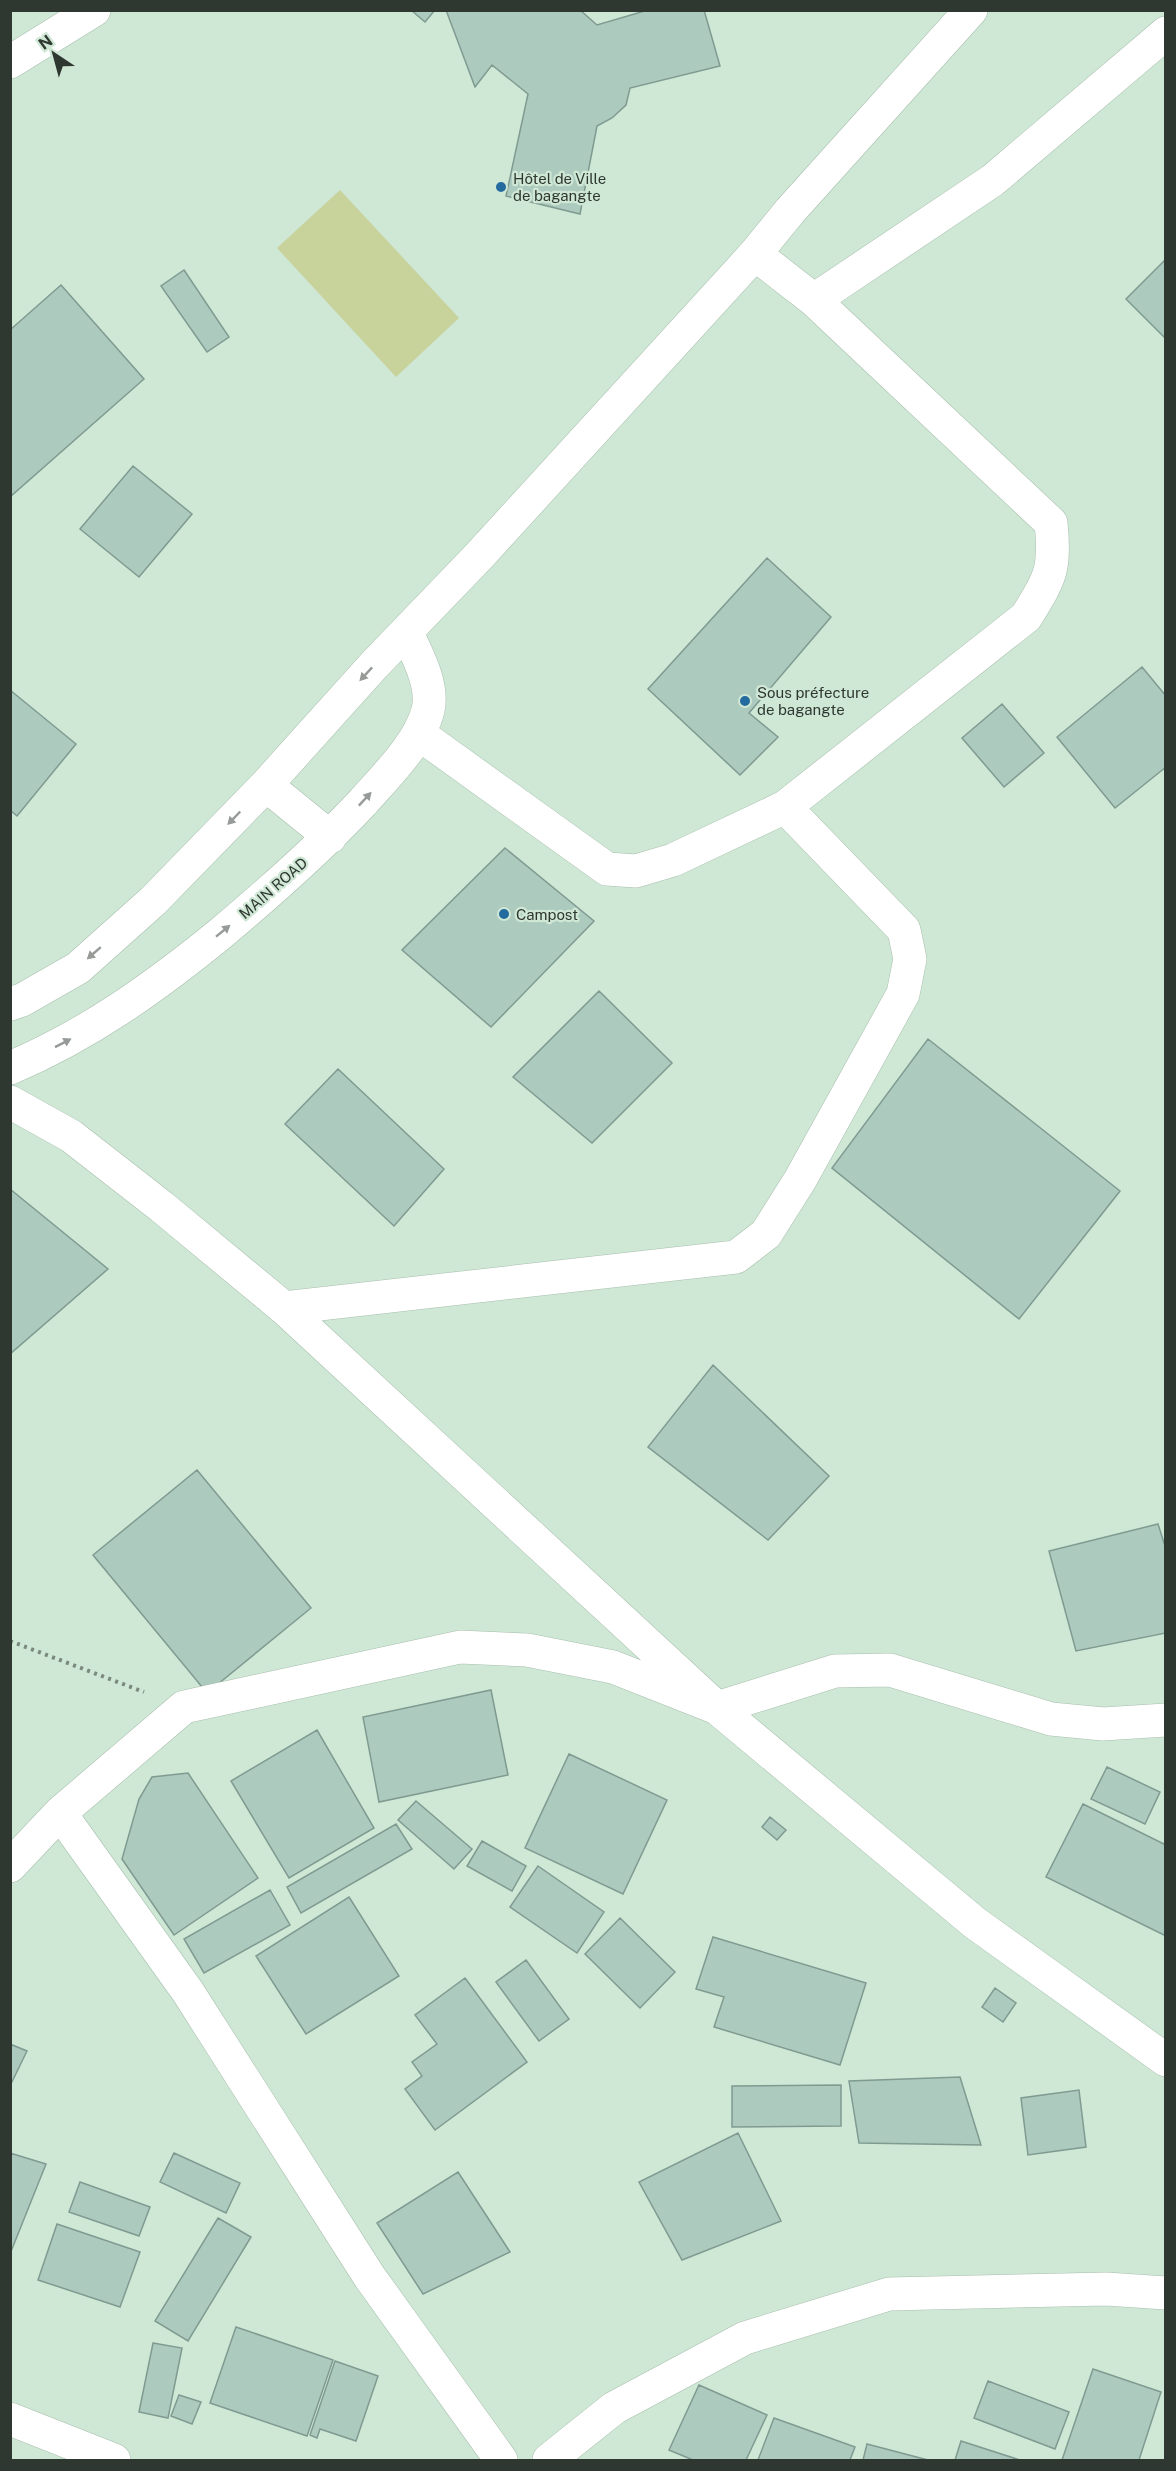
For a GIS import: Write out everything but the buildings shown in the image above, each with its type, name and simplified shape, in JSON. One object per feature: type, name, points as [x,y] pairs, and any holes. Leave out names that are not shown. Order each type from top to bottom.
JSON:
[{"type":"street","points":[[10,62],[93,10]]},
{"type":"street","points":[[10,1004],[22,1000],[78,968],[153,902],[266,785],[755,254],[790,211],[971,10]]},
{"type":"street","points":[[814,300],[993,180],[1166,33]]},
{"type":"street","points":[[419,734],[607,869],[636,872],[673,860],[784,807],[1026,616],[1048,582],[1054,554],[1051,523],[814,300],[755,254]]},
{"type":"street","name":"MAIN ROAD","points":[[10,1068],[81,1034],[166,978],[279,886],[330,837],[384,779],[419,734],[429,709],[427,685],[421,663],[407,633]]},
{"type":"street","points":[[266,785],[330,837]]},
{"type":"street","points":[[284,1308],[736,1257],[766,1234],[800,1180],[903,994],[910,959],[904,930],[784,807]]},
{"type":"street","points":[[10,1102],[71,1136],[162,1207],[284,1308],[717,1708],[975,1923],[1166,2060]]},
{"type":"street","points":[[10,1866],[60,1813],[184,1707],[460,1647],[526,1650],[613,1667],[717,1708],[835,1671],[890,1670],[1051,1719],[1103,1724],[1166,1720]]},
{"type":"street","points":[[60,1813],[188,1992],[369,2276],[501,2460]]},
{"type":"street","points":[[549,2460],[614,2408],[745,2338],[890,2294],[1106,2289],[1166,2293]]},
{"type":"street","points":[[10,2419],[114,2460]]},
{"type":"path","points":[[10,1641],[184,1707]]},
{"type":"green space","points":[[340,190],[459,318],[396,377],[277,248]]},
{"type":"place","name":"Hôtel de Ville de bagangte","points":[[501,187]]},
{"type":"place","name":"Sous préfecture de bagangte","points":[[745,701]]},
{"type":"place","name":"Campost","points":[[504,914]]}]
